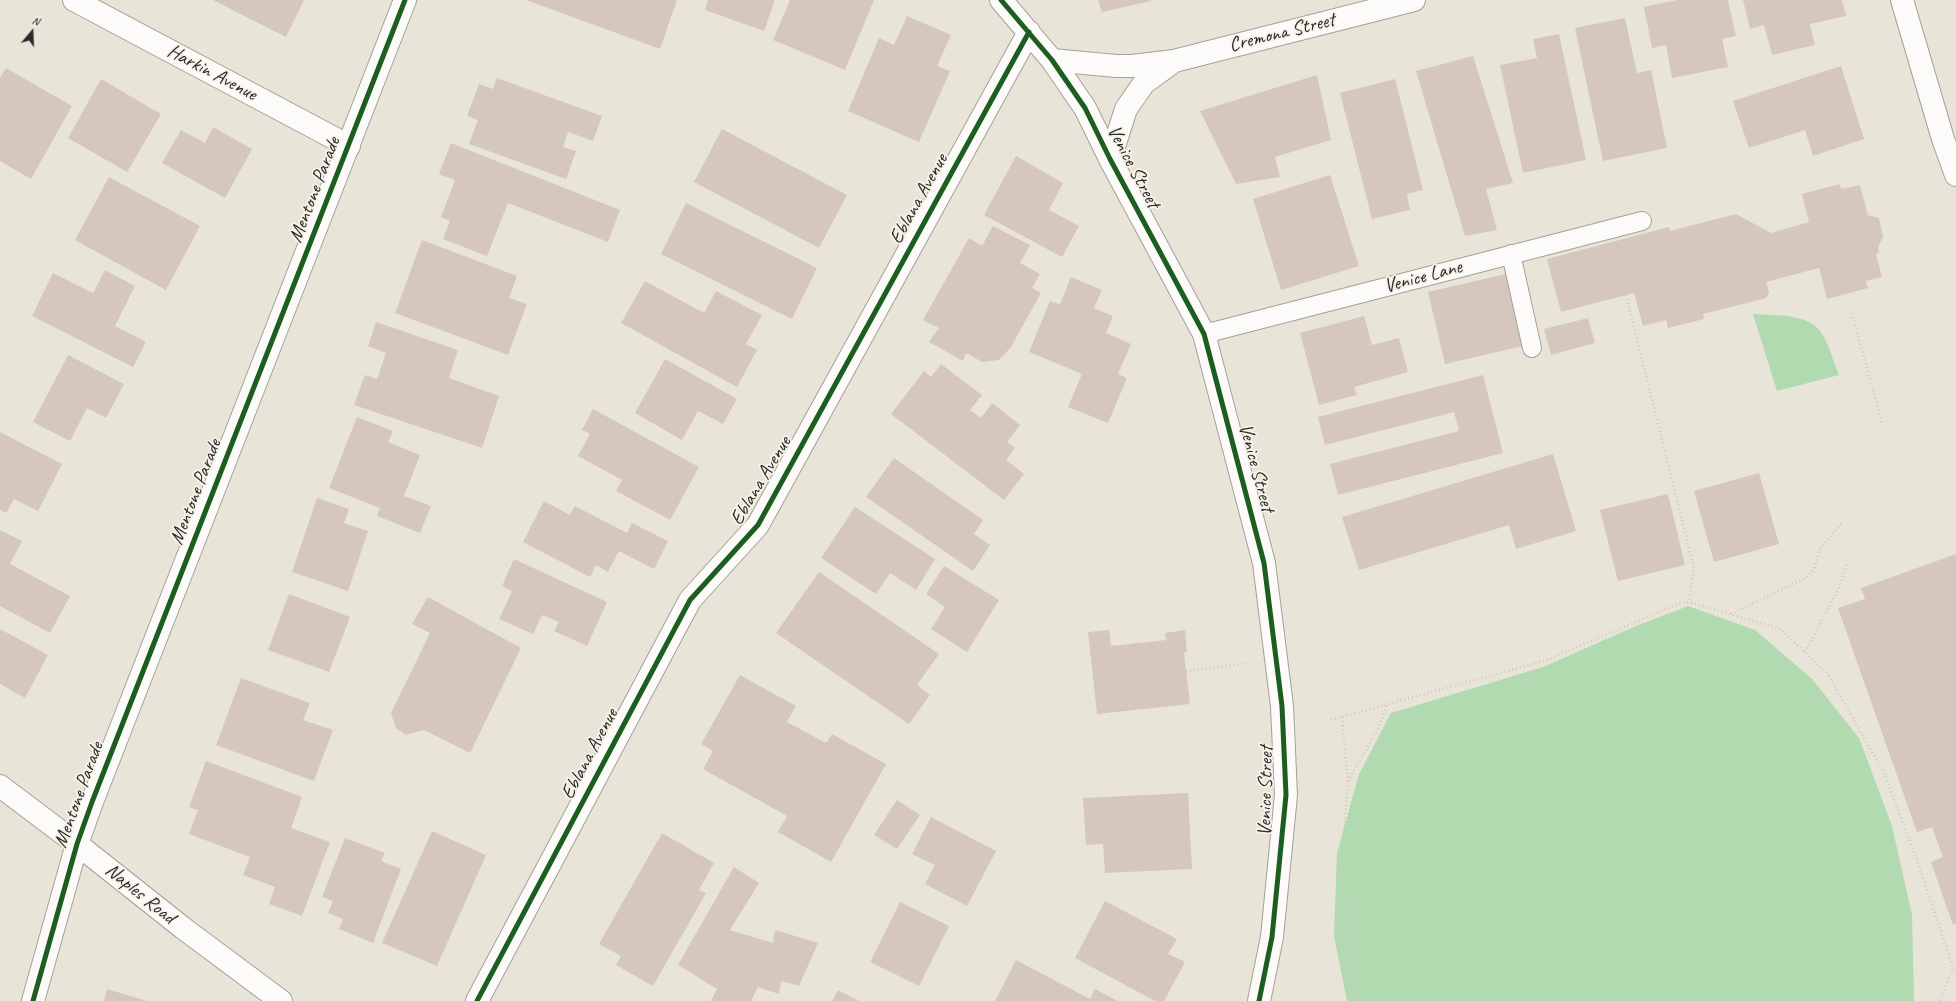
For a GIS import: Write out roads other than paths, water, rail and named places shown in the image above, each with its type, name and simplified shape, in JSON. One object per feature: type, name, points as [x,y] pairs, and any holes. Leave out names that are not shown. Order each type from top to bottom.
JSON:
[{"type":"street","name":"Harkin Avenue","points":[[74,0],[349,146]]},
{"type":"street","name":"Mentone Parade","points":[[33,1001],[77,844],[405,0]]},
{"type":"street","name":"Venice Street","points":[[1001,0],[1052,60],[1085,108],[1110,159],[1204,334],[1264,563],[1282,706],[1286,795],[1272,936],[1259,1001]]},
{"type":"street","name":"Cremona Street","points":[[1052,60],[1116,66],[1132,66],[1174,61],[1414,0]]},
{"type":"street","points":[[1902,0],[1943,139],[1956,175]]},
{"type":"street","name":"Eblana Avenue","points":[[476,1001],[690,600],[758,525],[1029,32]]},
{"type":"street","name":"Cremona Street","points":[[1110,159],[1126,109],[1144,83],[1174,61]]},
{"type":"street","name":"Naples Road","points":[[0,786],[77,844],[182,928],[280,1001]]},
{"type":"lane","name":"Venice Lane","points":[[1204,334],[1642,221]]},
{"type":"lane","points":[[1511,254],[1532,348]]}]
